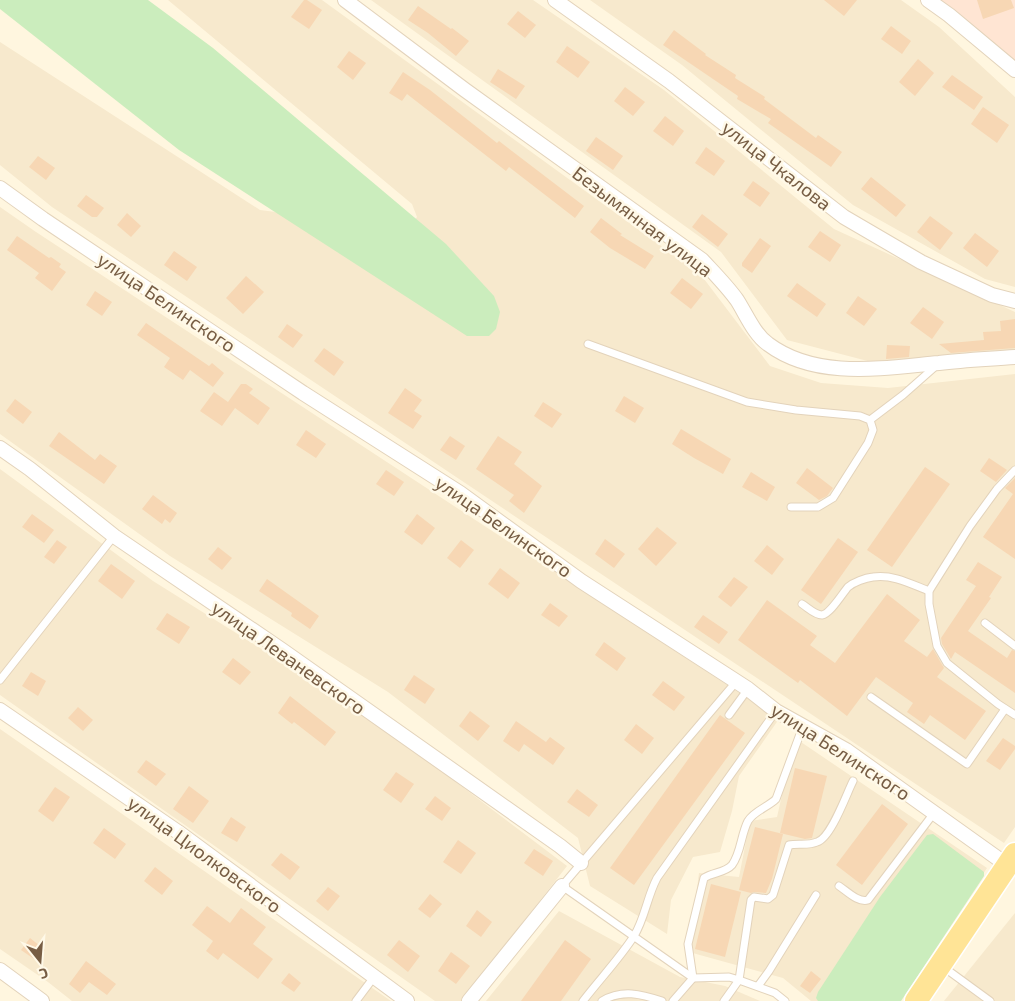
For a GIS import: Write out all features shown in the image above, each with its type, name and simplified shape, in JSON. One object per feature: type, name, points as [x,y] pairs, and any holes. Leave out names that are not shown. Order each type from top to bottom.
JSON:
[{"type":"main road","points":[[916,1001],[1011,860]]},
{"type":"street","name":"Безымянная улица","points":[[345,0],[466,90],[702,260],[728,289],[759,335],[767,343],[804,362],[864,369],[1015,357]]},
{"type":"street","name":"улица Чкалова","points":[[554,0],[669,81],[844,217],[955,280],[992,295],[1015,301]]},
{"type":"street","points":[[928,0],[1015,70]]},
{"type":"street","name":"улица Белинского","points":[[0,188],[43,219],[303,393],[460,493],[581,581],[776,710],[846,750],[934,812],[1011,860]]},
{"type":"street","name":"улица Леваневского","points":[[0,448],[30,468],[114,536],[282,650],[553,840],[581,863]]},
{"type":"street","name":"улица Циолковского","points":[[0,710],[178,832],[408,1001]]},
{"type":"street","points":[[469,1001],[562,886]]},
{"type":"street","points":[[0,970],[42,1001]]},
{"type":"lane","points":[[588,344],[747,402],[796,410],[860,416],[870,420]]},
{"type":"lane","points":[[870,420],[903,395],[939,363]]},
{"type":"lane","points":[[791,507],[818,507],[833,498],[868,443],[873,430],[870,420]]},
{"type":"lane","points":[[1015,470],[997,489],[970,526],[929,591],[929,604],[936,646],[944,659],[1015,715]]},
{"type":"lane","points":[[0,680],[114,536]]},
{"type":"lane","points":[[802,604],[823,615],[828,612],[849,586],[860,580],[872,577],[891,577],[929,591]]},
{"type":"lane","points":[[985,623],[1015,646]]},
{"type":"lane","points":[[736,682],[562,886],[693,978],[729,977],[775,992],[785,1001]]},
{"type":"lane","points":[[728,715],[748,690]]},
{"type":"lane","points":[[871,696],[967,764],[1005,709]]},
{"type":"lane","points":[[583,1001],[634,936],[645,913],[650,890],[657,878],[776,710]]},
{"type":"lane","points":[[673,1001],[693,978],[688,944],[704,878],[710,874],[725,870],[732,865],[749,820],[754,814],[769,806],[776,799],[803,726]]},
{"type":"lane","points":[[724,1001],[739,980],[751,900],[754,897],[768,899],[773,896],[789,845],[815,843],[824,838],[833,824],[853,781]]},
{"type":"lane","points":[[839,886],[859,900],[864,902],[868,900],[934,812]]},
{"type":"lane","points":[[758,986],[816,895]]},
{"type":"lane","points":[[940,965],[990,1001]]},
{"type":"lane","points":[[356,1001],[374,977]]},
{"type":"lane","points":[[602,1001],[612,995],[629,993],[643,994],[662,1001]]},
{"type":"shaded area","points":[[168,0],[322,0],[701,275],[770,366],[821,383],[888,388],[1015,374],[1015,827],[1004,843],[52,207],[0,165],[0,42],[260,210],[408,229],[417,217],[412,204]]},
{"type":"shaded area","points":[[371,0],[533,0],[664,90],[834,229],[1015,312],[1015,354],[883,365],[787,340],[721,252]]},
{"type":"shaded area","points":[[590,0],[901,0],[939,27],[1015,97],[1015,287],[985,279],[853,205],[682,65]]},
{"type":"shaded area","points":[[926,0],[1015,0],[1015,69]]},
{"type":"shaded area","points":[[0,207],[779,719],[739,776],[732,811],[720,852],[693,857],[671,900],[667,934],[590,886],[578,838],[388,692],[170,556],[0,434]]},
{"type":"shaded area","points":[[0,469],[153,581],[370,717],[567,866],[461,1001],[435,1001],[0,695]]},
{"type":"shaded area","points":[[0,729],[391,1001],[72,1001],[0,949]]},
{"type":"shaded area","points":[[795,738],[987,868],[898,1001],[811,1001],[783,978],[689,952],[699,873],[739,877],[750,821],[777,817]]},
{"type":"shaded area","points":[[559,911],[680,977],[725,986],[760,1001],[486,1001]]},
{"type":"shaded area","points":[[1015,913],[1015,1001],[944,1001]]},
{"type":"green space","points":[[0,0],[148,0],[213,48],[446,244],[494,296],[500,312],[496,329],[489,336],[467,336],[179,150],[0,9]]},
{"type":"green space","points":[[933,834],[984,872],[984,876],[901,1001],[818,1001],[816,998],[818,992],[880,897],[927,835]]},
{"type":"building","points":[[304,0],[322,10],[309,29],[291,17]]},
{"type":"building","points":[[824,0],[857,0],[844,16]]},
{"type":"building","points":[[977,0],[1011,0],[1014,8],[983,19]]},
{"type":"building","points":[[418,6],[469,41],[456,56],[428,33],[408,20]]},
{"type":"building","points":[[518,11],[536,25],[525,38],[507,24]]},
{"type":"building","points":[[891,26],[911,41],[902,54],[881,39]]},
{"type":"building","points":[[674,30],[705,55],[736,75],[735,78],[765,97],[764,99],[816,138],[818,135],[842,152],[831,167],[768,123],[771,119],[737,99],[738,96],[663,45]]},
{"type":"building","points":[[567,46],[590,62],[578,78],[556,62]]},
{"type":"building","points":[[349,51],[366,63],[353,80],[337,67]]},
{"type":"building","points":[[918,59],[934,73],[915,96],[899,82]]},
{"type":"building","points":[[498,69],[525,86],[516,99],[490,82]]},
{"type":"building","points":[[403,72],[430,90],[497,143],[499,141],[584,206],[575,218],[509,167],[506,171],[407,94],[402,101],[389,93]]},
{"type":"building","points":[[952,75],[983,97],[974,110],[942,87]]},
{"type":"building","points":[[625,87],[645,102],[633,116],[614,101]]},
{"type":"building","points":[[983,107],[1009,125],[997,143],[971,124]]},
{"type":"building","points":[[665,116],[684,131],[673,146],[653,131]]},
{"type":"building","points":[[596,137],[623,156],[613,170],[586,151]]},
{"type":"building","points":[[706,147],[725,161],[714,176],[695,163]]},
{"type":"building","points":[[38,156],[55,168],[46,180],[29,167]]},
{"type":"building","points":[[871,177],[906,205],[896,217],[861,189]]},
{"type":"building","points":[[753,181],[770,193],[760,207],[743,195]]},
{"type":"building","points":[[86,195],[104,208],[97,217],[92,217],[77,206]]},
{"type":"building","points":[[127,213],[141,226],[131,237],[117,225]]},
{"type":"building","points":[[702,214],[728,234],[718,247],[692,227]]},
{"type":"building","points":[[930,216],[953,233],[940,250],[917,232]]},
{"type":"building","points":[[601,218],[622,234],[620,235],[654,256],[645,269],[610,248],[590,232]]},
{"type":"building","points":[[820,231],[841,245],[830,262],[808,247]]},
{"type":"building","points":[[975,233],[999,251],[987,267],[963,248]]},
{"type":"building","points":[[17,236],[61,264],[59,267],[66,272],[52,291],[35,278],[39,273],[7,250]]},
{"type":"building","points":[[760,238],[771,246],[752,273],[742,266],[742,263]]},
{"type":"building","points":[[174,251],[197,267],[187,281],[164,265]]},
{"type":"building","points":[[246,276],[264,292],[243,314],[226,298]]},
{"type":"building","points":[[682,278],[703,294],[691,309],[670,293]]},
{"type":"building","points":[[797,283],[826,304],[817,317],[787,296]]},
{"type":"building","points":[[95,291],[112,302],[102,316],[86,305]]},
{"type":"building","points":[[858,296],[877,309],[864,326],[846,313]]},
{"type":"building","points":[[923,307],[944,322],[932,339],[910,323]]},
{"type":"building","points":[[1015,319],[1015,348],[951,353],[939,344],[984,340],[983,332],[1001,331],[1000,321]]},
{"type":"building","points":[[146,323],[209,366],[212,363],[224,373],[213,387],[190,370],[183,380],[164,367],[170,358],[137,335]]},
{"type":"building","points":[[287,324],[303,335],[293,348],[278,337]]},
{"type":"building","points":[[887,345],[910,346],[909,357],[886,359]]},
{"type":"building","points":[[324,348],[344,362],[334,376],[314,361]]},
{"type":"building","points":[[241,384],[246,384],[253,389],[249,393],[270,408],[258,425],[235,408],[222,426],[200,411],[214,392],[228,402]]},
{"type":"building","points":[[405,388],[422,400],[414,411],[422,416],[413,429],[388,413]]},
{"type":"building","points":[[624,396],[644,408],[635,423],[615,411]]},
{"type":"building","points":[[15,399],[32,412],[23,424],[6,411]]},
{"type":"building","points":[[543,402],[562,414],[552,428],[534,416]]},
{"type":"building","points":[[681,429],[731,459],[723,474],[672,444]]},
{"type":"building","points":[[306,430],[326,444],[316,458],[296,445]]},
{"type":"building","points":[[59,432],[95,460],[100,454],[117,466],[104,484],[49,446]]},
{"type":"building","points":[[450,436],[465,446],[456,460],[440,450]]},
{"type":"building","points":[[498,436],[522,452],[514,464],[542,486],[524,513],[509,501],[514,495],[476,469]]},
{"type":"building","points":[[989,458],[1007,470],[996,482],[980,471]]},
{"type":"building","points":[[925,467],[950,484],[892,567],[867,550]]},
{"type":"building","points":[[807,468],[833,488],[827,496],[819,500],[796,483]]},
{"type":"building","points":[[386,470],[404,482],[394,496],[376,484]]},
{"type":"building","points":[[751,472],[775,487],[767,501],[742,487]]},
{"type":"building","points":[[1015,478],[1015,559],[983,537],[1013,494],[1005,488]]},
{"type":"building","points":[[153,495],[177,513],[170,523],[165,519],[162,524],[142,509]]},
{"type":"building","points":[[32,514],[54,530],[44,543],[22,527]]},
{"type":"building","points":[[417,514],[435,528],[422,545],[404,532]]},
{"type":"building","points":[[657,527],[677,543],[656,566],[638,549]]},
{"type":"building","points":[[838,538],[858,552],[821,604],[801,590]]},
{"type":"building","points":[[605,539],[625,554],[614,568],[595,554]]},
{"type":"building","points":[[57,540],[67,547],[54,564],[44,557]]},
{"type":"building","points":[[461,540],[474,550],[460,568],[447,558]]},
{"type":"building","points":[[767,545],[784,559],[772,575],[754,561]]},
{"type":"building","points":[[218,547],[232,558],[222,570],[208,559]]},
{"type":"building","points":[[978,562],[1002,577],[989,597],[991,598],[968,631],[1007,658],[1012,650],[1015,651],[1015,693],[955,652],[951,659],[942,644],[941,638],[976,586],[966,580]]},
{"type":"building","points":[[111,564],[135,581],[122,599],[98,581]]},
{"type":"building","points":[[500,568],[520,583],[508,599],[488,584]]},
{"type":"building","points":[[734,577],[748,587],[731,607],[718,597]]},
{"type":"building","points":[[267,579],[319,616],[310,629],[291,616],[292,613],[259,591]]},
{"type":"building","points":[[887,594],[920,620],[904,641],[927,657],[933,649],[944,668],[937,677],[986,711],[965,740],[930,715],[924,724],[907,712],[913,703],[876,677],[847,716],[800,680],[798,683],[738,640],[767,600],[817,636],[810,645],[835,663]]},
{"type":"building","points":[[550,603],[568,616],[559,627],[541,615]]},
{"type":"building","points":[[167,613],[190,627],[179,644],[156,629]]},
{"type":"building","points":[[703,615],[728,632],[719,644],[694,627]]},
{"type":"building","points":[[604,642],[626,658],[617,671],[595,655]]},
{"type":"building","points":[[233,658],[251,672],[240,685],[222,672]]},
{"type":"building","points":[[31,672],[46,681],[38,696],[22,686]]},
{"type":"building","points":[[414,675],[435,689],[425,704],[404,690]]},
{"type":"building","points":[[663,681],[685,697],[674,711],[652,695]]},
{"type":"building","points":[[290,696],[336,732],[325,746],[294,722],[292,724],[278,713]]},
{"type":"building","points":[[78,707],[93,720],[83,731],[68,718]]},
{"type":"building","points":[[470,711],[490,726],[478,741],[459,726]]},
{"type":"building","points":[[720,715],[745,733],[634,885],[610,868]]},
{"type":"building","points":[[516,721],[546,742],[550,737],[565,748],[553,765],[524,744],[519,752],[503,741]]},
{"type":"building","points":[[636,724],[654,738],[642,754],[624,740]]},
{"type":"building","points":[[1003,738],[1015,746],[1015,749],[1000,770],[986,761]]},
{"type":"building","points":[[146,760],[166,774],[156,786],[137,772]]},
{"type":"building","points":[[795,768],[827,776],[812,838],[805,839],[780,833]]},
{"type":"building","points":[[396,772],[414,784],[401,803],[383,790]]},
{"type":"building","points":[[189,786],[209,801],[193,823],[173,809]]},
{"type":"building","points":[[55,787],[70,797],[53,822],[38,811]]},
{"type":"building","points":[[577,789],[598,805],[589,817],[567,802]]},
{"type":"building","points":[[435,796],[451,808],[442,821],[425,809]]},
{"type":"building","points":[[882,804],[908,824],[862,885],[836,865]]},
{"type":"building","points":[[231,817],[246,827],[237,842],[221,833]]},
{"type":"building","points":[[755,827],[783,834],[772,879],[766,893],[751,893],[739,890]]},
{"type":"building","points":[[104,828],[126,844],[115,859],[93,843]]},
{"type":"building","points":[[458,840],[476,853],[461,874],[443,862]]},
{"type":"building","points":[[534,849],[553,861],[543,876],[524,863]]},
{"type":"building","points":[[281,853],[300,867],[290,880],[271,865]]},
{"type":"building","points":[[155,867],[173,881],[162,895],[144,881]]},
{"type":"building","points":[[711,884],[741,892],[725,957],[695,949]]},
{"type":"building","points":[[328,887],[340,896],[328,911],[316,901]]},
{"type":"building","points":[[430,894],[442,904],[430,918],[418,909]]},
{"type":"building","points":[[207,906],[230,923],[241,908],[266,927],[253,944],[273,959],[258,979],[223,953],[218,960],[206,951],[213,941],[192,925]]},
{"type":"building","points":[[477,910],[492,922],[481,937],[466,926]]},
{"type":"building","points":[[30,938],[45,950],[37,961],[21,950]]},
{"type":"building","points":[[399,940],[420,956],[408,972],[387,955]]},
{"type":"building","points":[[565,940],[591,959],[561,1001],[521,1001]]},
{"type":"building","points":[[451,952],[470,966],[456,984],[438,971]]},
{"type":"building","points":[[86,961],[116,984],[107,995],[89,982],[80,993],[69,984]]},
{"type":"building","points":[[811,971],[821,979],[810,993],[800,986]]},
{"type":"building","points":[[289,973],[301,983],[294,992],[281,983]]}]
